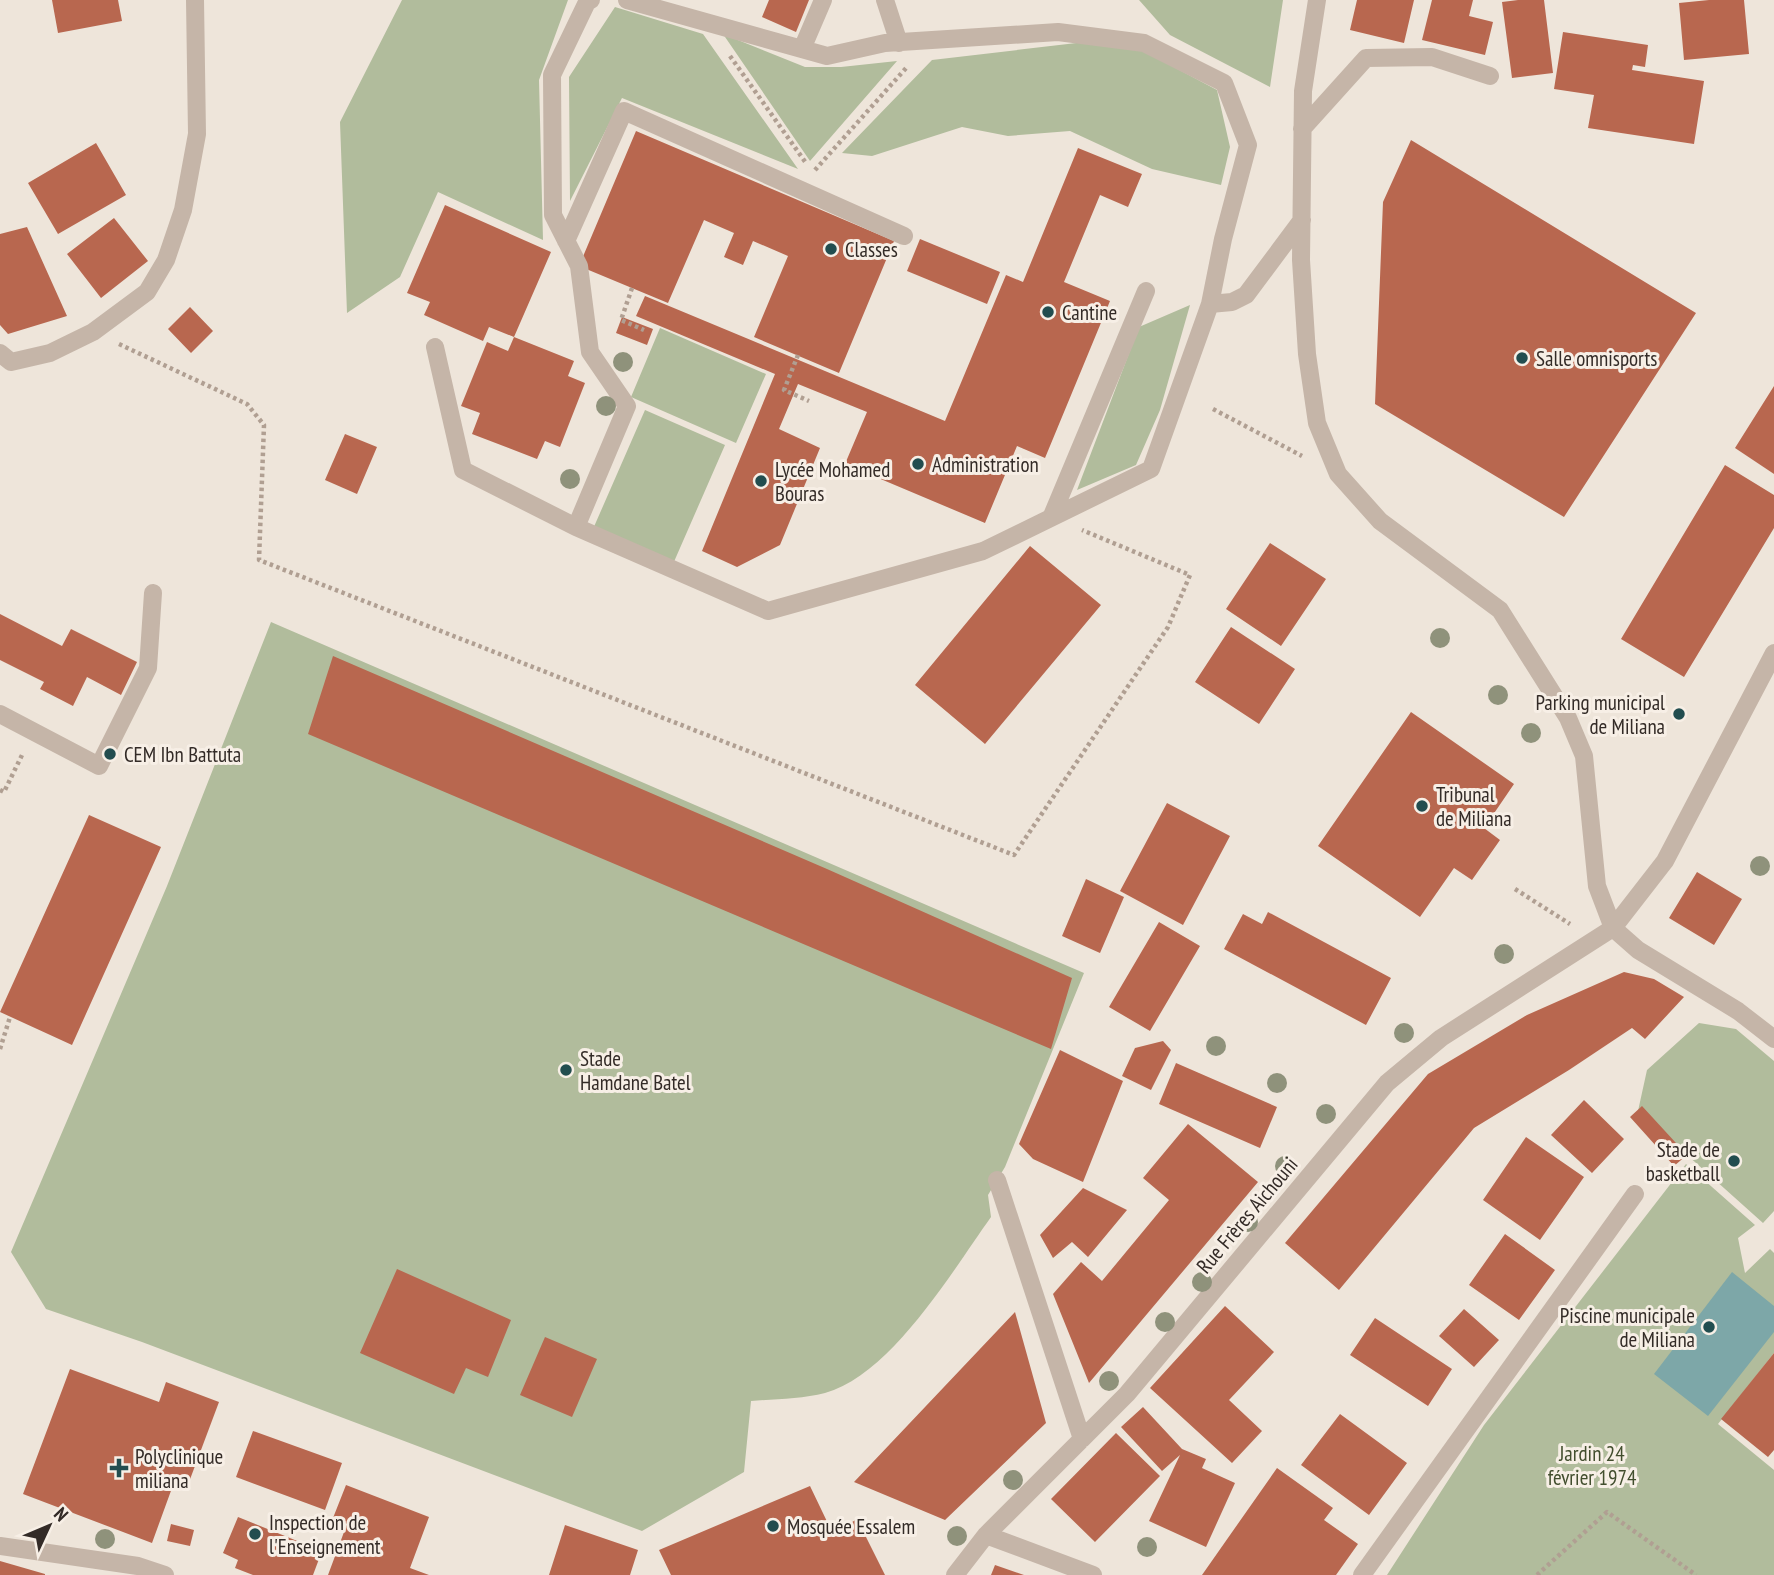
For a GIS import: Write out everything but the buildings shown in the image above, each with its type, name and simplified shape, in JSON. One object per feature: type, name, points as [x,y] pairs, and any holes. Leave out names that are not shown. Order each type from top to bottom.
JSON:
[{"type":"street","points":[[0,353],[10,362],[50,353],[93,332],[147,292],[166,260],[183,210],[197,134],[195,0]]},
{"type":"street","points":[[576,527],[627,406],[590,352],[579,266],[553,215],[552,75],[588,1],[591,0]]},
{"type":"street","points":[[435,347],[463,470],[576,527],[768,611],[983,551],[1151,468],[1210,304],[1223,239],[1248,145],[1224,83],[1144,43],[1058,32],[885,43],[827,56],[627,0]]},
{"type":"street","points":[[802,49],[823,0]]},
{"type":"street","points":[[885,0],[899,43]]},
{"type":"street","points":[[1317,0],[1303,91],[1301,260],[1317,423],[1338,474],[1380,521],[1500,610],[1568,718],[1584,756],[1597,886],[1613,928],[1638,950],[1738,1011],[1774,1039]]},
{"type":"street","points":[[1302,129],[1366,58],[1432,57],[1490,76]]},
{"type":"street","points":[[566,241],[624,111],[904,236]]},
{"type":"street","points":[[1210,304],[1232,302],[1246,295],[1302,220]]},
{"type":"street","points":[[1051,517],[1146,291]]},
{"type":"street","points":[[0,714],[99,766],[148,668],[153,593]]},
{"type":"street","name":"Rue Frères Aichouni","points":[[955,1575],[986,1535],[1127,1394],[1387,1083],[1441,1038],[1613,928],[1665,861],[1774,653]]},
{"type":"street","points":[[998,1180],[1082,1439]]},
{"type":"street","points":[[1362,1575],[1635,1194]]},
{"type":"street","points":[[986,1535],[1093,1575]]},
{"type":"street","points":[[0,1546],[138,1566],[165,1575]]},
{"type":"path","points":[[705,21],[812,173],[931,40]]},
{"type":"path","points":[[632,288],[621,320],[644,330]]},
{"type":"path","points":[[93,332],[247,404],[264,425],[259,560],[1014,855],[1168,627],[1190,575],[1051,517]]},
{"type":"path","points":[[798,355],[784,390],[809,401]]},
{"type":"path","points":[[1213,409],[1338,474]]},
{"type":"path","points":[[0,790],[4,792],[18,762]]},
{"type":"path","points":[[1515,889],[1570,924]]},
{"type":"path","points":[[0,1049],[10,1017]]},
{"type":"path","points":[[1537,1575],[1607,1512],[1696,1575]]},
{"type":"green space","points":[[402,0],[568,0],[539,80],[543,240],[438,192],[400,277],[347,313],[340,122]]},
{"type":"green space","points":[[1139,0],[1283,0],[1270,87],[1170,35]]},
{"type":"green space","points":[[615,7],[703,34],[798,169],[622,98],[570,201],[569,77]]},
{"type":"green space","points":[[723,34],[805,67],[841,67],[897,61],[810,161]]},
{"type":"green space","points":[[1085,42],[1140,49],[1217,90],[1230,147],[1221,185],[1152,169],[1070,131],[1008,136],[962,127],[872,156],[842,153],[932,60]]},
{"type":"green space","points":[[1190,305],[1160,410],[1136,465],[1077,490],[1139,327]]},
{"type":"green space","points":[[660,328],[766,374],[736,443],[631,397]]},
{"type":"green space","points":[[645,410],[725,445],[673,564],[593,529]]},
{"type":"green space","name":"Stade Hamdane Batel","points":[[271,622],[1084,973],[1005,1167],[988,1195],[991,1217],[918,1318],[897,1343],[850,1382],[816,1395],[751,1401],[744,1472],[642,1531],[142,1342],[46,1309],[11,1252],[167,886]]},
{"type":"green space","name":"Stade de basketball","points":[[1699,1023],[1736,1029],[1774,1061],[1774,1211],[1763,1223],[1638,1111],[1647,1070]]},
{"type":"green space","name":"Jardin 24 février 1974","points":[[1686,1164],[1755,1225],[1738,1238],[1745,1273],[1770,1249],[1774,1253],[1774,1353],[1718,1424],[1774,1470],[1774,1575],[1387,1575],[1484,1425]]},
{"type":"water","name":"Piscine municipale de Miliana","points":[[1732,1272],[1774,1306],[1774,1332],[1708,1416],[1654,1374]]},
{"type":"place","name":"Classes","points":[[831,249]]},
{"type":"place","name":"Cantine","points":[[1048,312]]},
{"type":"place","name":"Salle omnisports","points":[[1522,358]]},
{"type":"place","name":"Administration","points":[[918,464]]},
{"type":"place","name":"Lycée Mohamed Bouras","points":[[761,481]]},
{"type":"place","name":"Parking municipal de Miliana","points":[[1679,714]]},
{"type":"place","name":"CEM Ibn Battuta","points":[[110,754]]},
{"type":"place","name":"Tribunal de Miliana","points":[[1422,806]]},
{"type":"place","name":"Stade Hamdane Batel","points":[[566,1070]]},
{"type":"place","name":"Stade de basketball","points":[[1734,1161]]},
{"type":"place","name":"Piscine municipale de Miliana","points":[[1709,1327]]},
{"type":"place","name":"Polyclinique miliana","points":[[119,1468]]},
{"type":"place","name":"Mosquée Essalem","points":[[773,1526]]},
{"type":"place","name":"Inspection de l'Enseignement","points":[[255,1534]]}]
